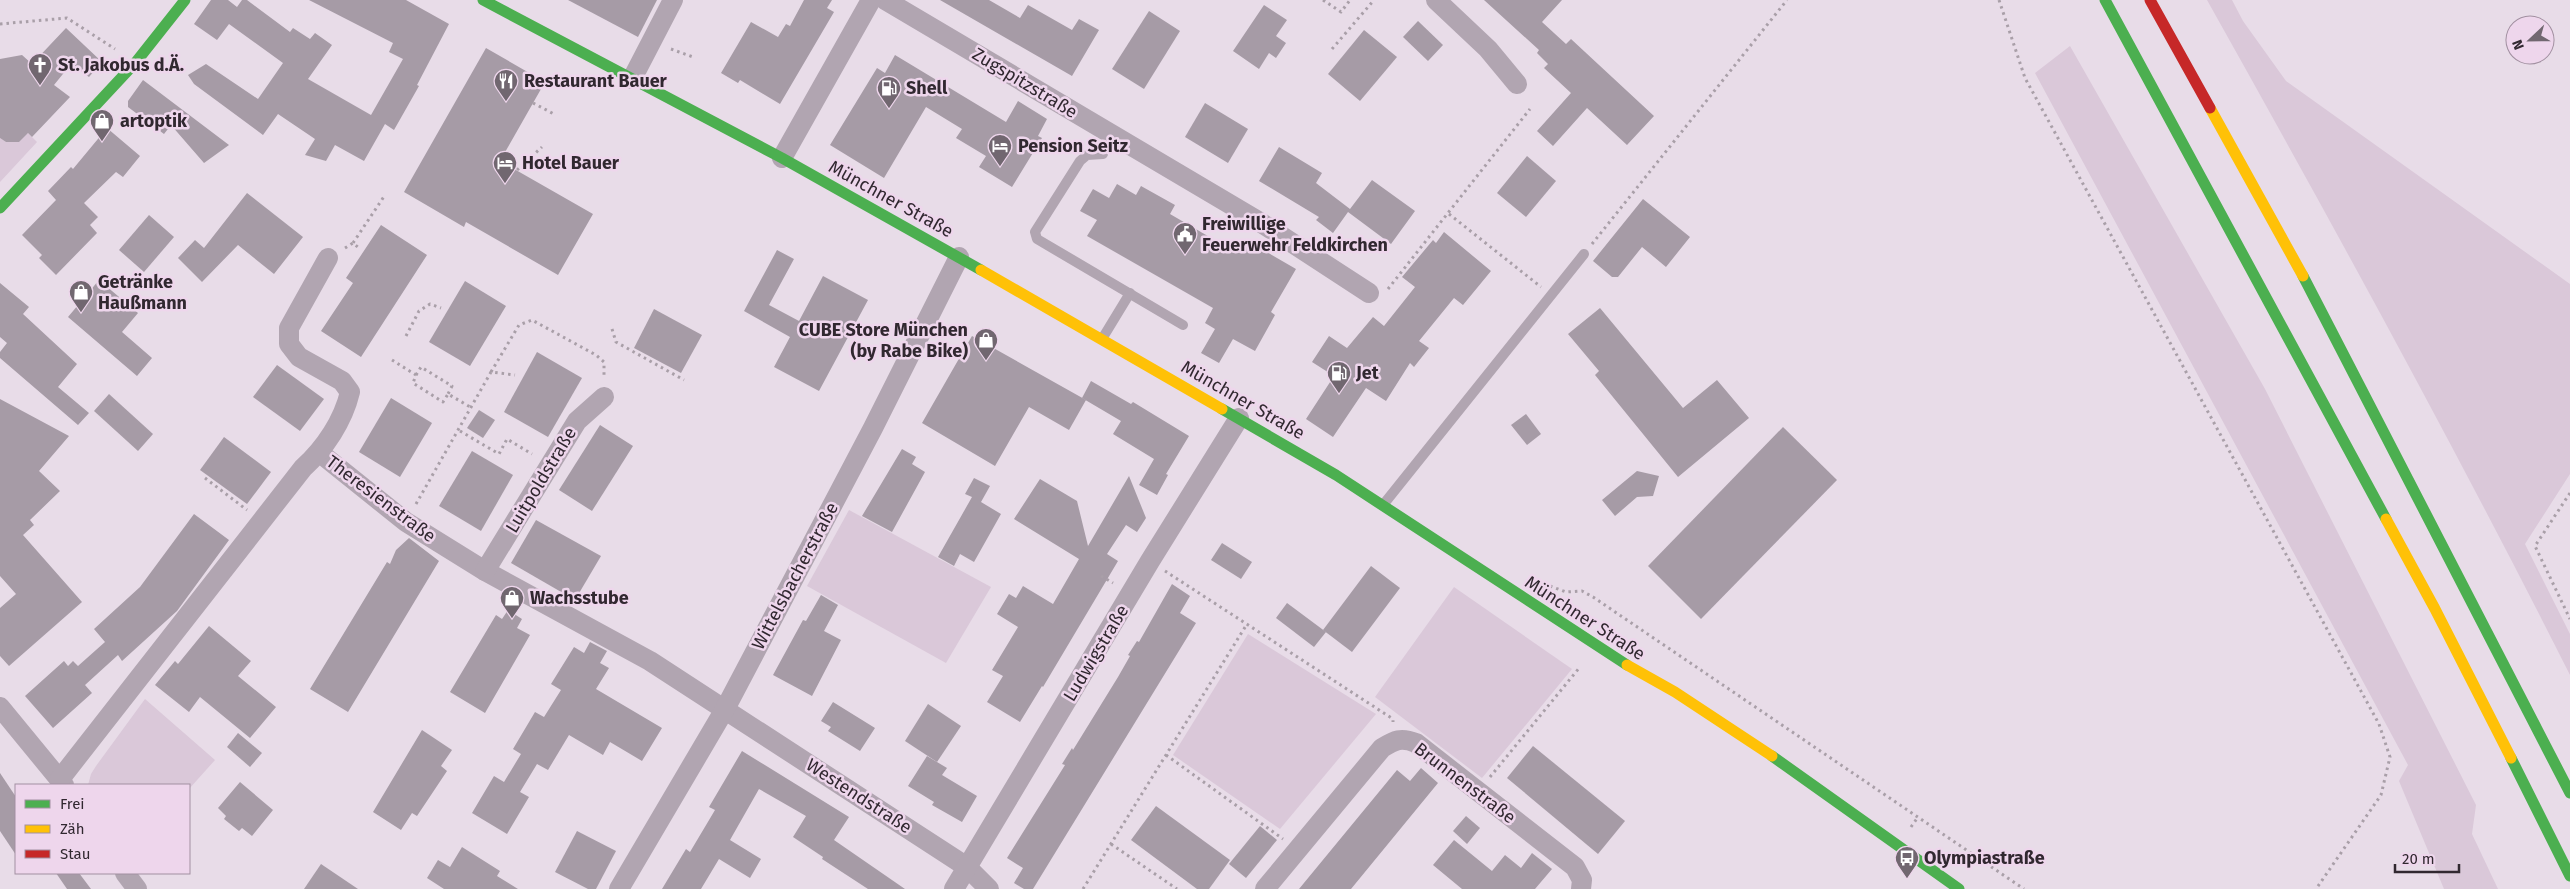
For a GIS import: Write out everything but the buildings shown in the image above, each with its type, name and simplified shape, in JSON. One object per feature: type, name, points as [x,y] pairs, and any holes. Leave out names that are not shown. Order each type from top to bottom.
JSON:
[{"type":"main road","points":[[0,208],[136,62],[185,0]]},
{"type":"main road","name":"Münchner Straße","points":[[482,0],[782,158],[959,257],[1336,475],[1605,654],[1675,692],[1760,747],[1959,887]]},
{"type":"main road","points":[[2105,0],[2434,609],[2570,876]]},
{"type":"main road","points":[[2150,0],[2312,292],[2473,600],[2570,793]]},
{"type":"street","points":[[632,79],[673,0]]},
{"type":"street","points":[[782,158],[871,0]]},
{"type":"street","name":"Zugspitzstraße","points":[[885,0],[1378,292]]},
{"type":"street","points":[[1436,0],[1488,49],[1516,84]]},
{"type":"street","name":"Wittelsbacherstraße","points":[[619,889],[725,709],[873,428],[959,257]]},
{"type":"street","points":[[320,453],[346,407],[350,392],[342,381],[299,356],[289,344],[289,328],[328,258]]},
{"type":"street","name":"Luitpoldstraße","points":[[485,571],[577,420],[604,397]]},
{"type":"street","name":"Ludwigstraße","points":[[954,889],[1150,561],[1239,418]]},
{"type":"street","name":"Theresienstraße","points":[[62,782],[303,468],[320,453],[406,522],[485,571],[650,661],[725,709]]},
{"type":"street","points":[[0,707],[62,782]]},
{"type":"street","name":"Westendstraße","points":[[725,709],[967,867],[989,889]]},
{"type":"street","name":"Brunnenstraße","points":[[1265,889],[1382,748],[1395,739],[1406,739],[1416,743],[1576,867],[1582,880],[1581,889]]},
{"type":"street","points":[[126,874],[137,889]]},
{"type":"lane","points":[[1103,154],[1087,155],[1080,161],[1035,232],[1037,239],[1183,325]]},
{"type":"lane","points":[[1382,505],[1584,254]]},
{"type":"lane","points":[[1102,339],[1130,293]]},
{"type":"path","points":[[1323,0],[1341,12],[1350,0]]},
{"type":"path","points":[[1332,49],[1374,0]]},
{"type":"path","points":[[1584,254],[1787,0]]},
{"type":"path","points":[[1999,0],[2025,78],[2379,724],[2390,757],[2381,795],[2316,889]]},
{"type":"path","points":[[0,24],[68,18],[136,62]]},
{"type":"path","points":[[533,103],[554,114]]},
{"type":"path","points":[[1378,292],[1449,214],[1530,109]]},
{"type":"path","points":[[516,170],[542,147]]},
{"type":"path","points":[[353,244],[385,195]]},
{"type":"path","points":[[1449,214],[1551,295]]},
{"type":"path","points":[[406,336],[419,311],[430,304],[441,308]]},
{"type":"path","points":[[406,522],[460,431],[519,325],[532,320],[604,362],[604,397]]},
{"type":"path","points":[[612,328],[616,342],[684,380]]},
{"type":"path","points":[[392,360],[416,375]]},
{"type":"path","points":[[421,367],[452,386],[443,402],[413,384],[416,375],[421,367]]},
{"type":"path","points":[[492,372],[515,375]]},
{"type":"path","points":[[448,394],[472,408]]},
{"type":"path","points":[[460,431],[499,454],[507,439],[550,464]]},
{"type":"path","points":[[205,478],[236,501]]},
{"type":"path","points":[[2570,493],[2535,546],[2570,619]]},
{"type":"path","points":[[1150,561],[1392,719],[1395,739]]},
{"type":"path","points":[[1593,597],[2024,889]]},
{"type":"path","points":[[1083,889],[1247,624]]},
{"type":"path","points":[[1477,792],[1580,667]]},
{"type":"path","points":[[1166,755],[1297,849]]},
{"type":"path","points":[[1111,844],[1177,889]]},
{"type":"shaded area","points":[[2207,0],[2232,0],[2243,21],[2286,81],[2570,284],[2570,474],[2525,544],[2570,634],[2570,675],[2392,336]]},
{"type":"shaded area","points":[[2070,46],[2265,389],[2476,805],[2472,834],[2498,889],[2444,889],[2399,781],[2408,765],[2035,73]]},
{"type":"shaded area","points":[[28,133],[37,142],[0,182],[0,138],[6,142],[19,142]]},
{"type":"shaded area","points":[[849,510],[991,587],[946,663],[807,586]]},
{"type":"shaded area","points":[[1454,587],[1572,669],[1482,778],[1375,697]]},
{"type":"shaded area","points":[[1248,634],[1376,714],[1280,829],[1173,755]]},
{"type":"shaded area","points":[[145,699],[215,760],[190,788],[190,784],[88,784],[96,766]]},
{"type":"traffic: fast","points":[[0,208],[136,62],[185,0]]},
{"type":"traffic: fast","points":[[483,0],[782,158],[981,270]]},
{"type":"traffic: fast","points":[[2105,0],[2386,519]]},
{"type":"traffic: fast","points":[[2303,276],[2570,793]]},
{"type":"traffic: fast","points":[[1222,409],[1336,475],[1627,665]]},
{"type":"traffic: fast","points":[[1772,756],[1959,889]]},
{"type":"traffic: fast","points":[[2511,758],[2570,876]]},
{"type":"traffic: slow","points":[[2210,108],[2303,276]]},
{"type":"traffic: slow","points":[[981,270],[1222,409]]},
{"type":"traffic: slow","points":[[2386,519],[2435,609],[2511,758]]},
{"type":"traffic: slow","points":[[1627,665],[1675,692],[1772,756]]},
{"type":"traffic: jam","points":[[2150,0],[2210,108]]},
{"type":"place","name":"St. Jakobus d.Ä.","points":[[40,86]]},
{"type":"place","name":"Restaurant Bauer","points":[[506,102]]},
{"type":"place","name":"Shell","points":[[889,109]]},
{"type":"place","name":"artoptik","points":[[102,142]]},
{"type":"place","name":"Pension Seitz","points":[[1000,167]]},
{"type":"place","name":"Hotel Bauer","points":[[505,184]]},
{"type":"place","name":"Freiwillige Feuerwehr Feldkirchen","points":[[1185,255]]},
{"type":"place","name":"Getränke Haußmann","points":[[81,313]]},
{"type":"place","name":"CUBE Store München (by Rabe Bike)","points":[[986,361]]},
{"type":"place","name":"Jet","points":[[1339,394]]},
{"type":"place","name":"Wachsstube","points":[[512,619]]},
{"type":"place","name":"Olympiastraße","points":[[1907,879]]}]
